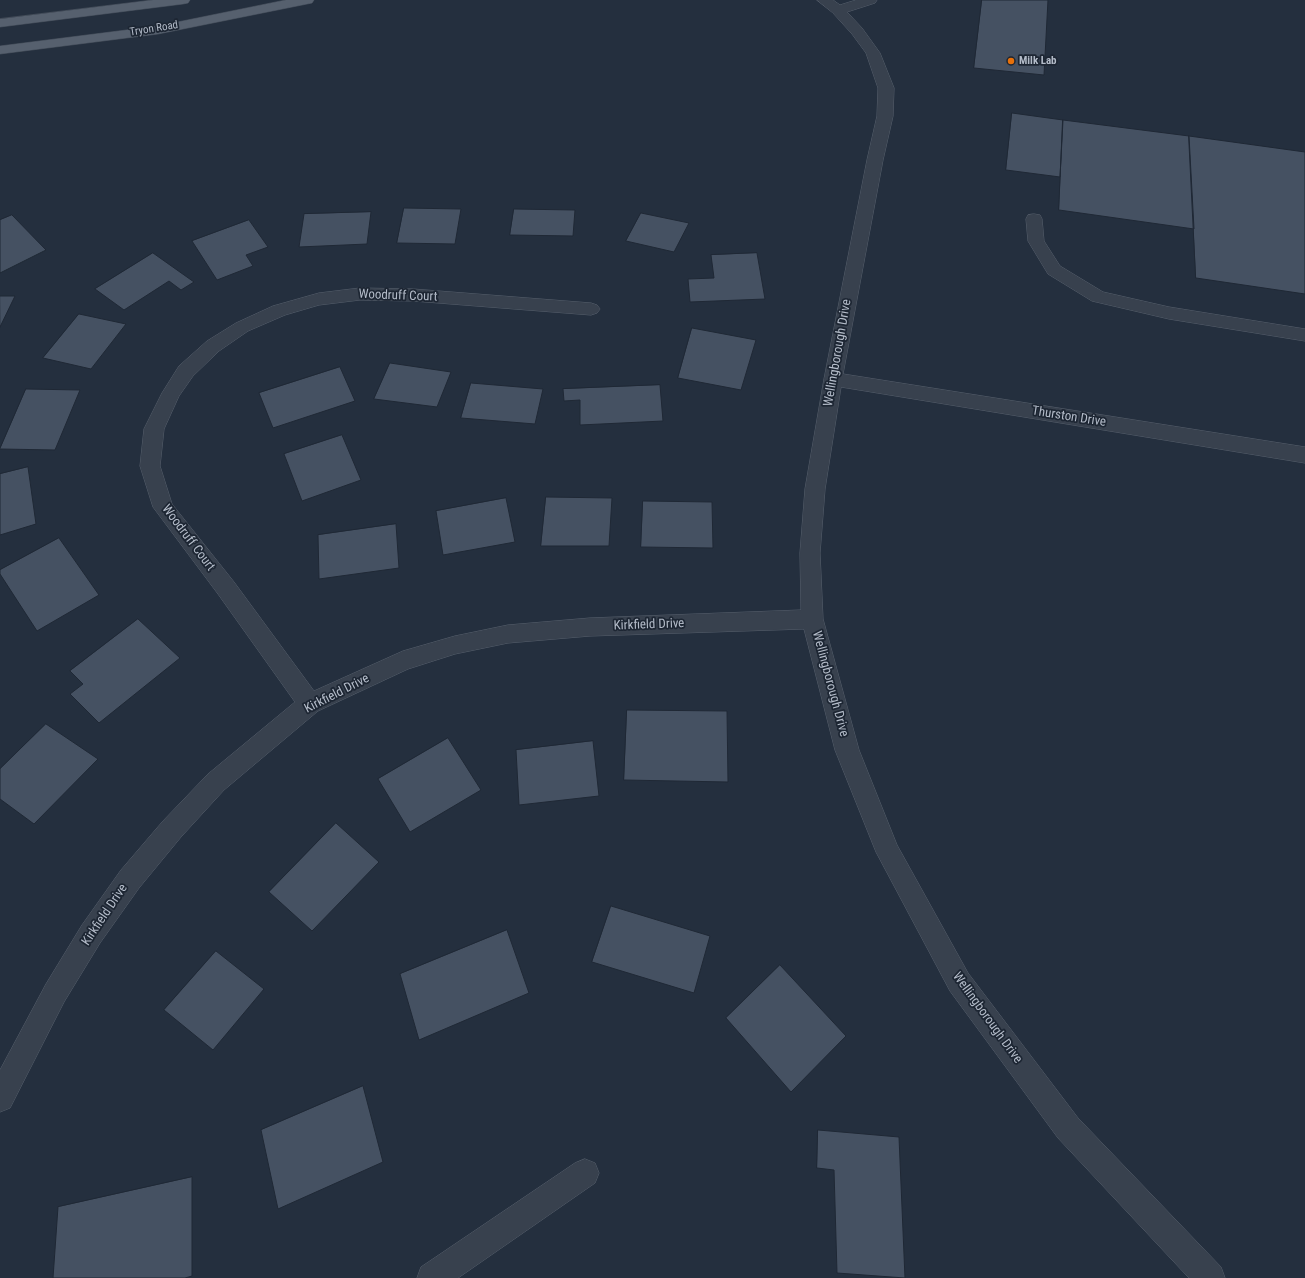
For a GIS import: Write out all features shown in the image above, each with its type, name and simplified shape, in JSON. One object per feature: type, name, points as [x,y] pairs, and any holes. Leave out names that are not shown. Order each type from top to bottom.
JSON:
[{"type":"main road","name":"Tryon Road","points":[[0,23],[183,0]]},
{"type":"main road","name":"Tryon Road","points":[[0,50],[158,30],[307,0]]},
{"type":"street","points":[[831,5],[870,0]]},
{"type":"street","name":"Wellingborough Drive","points":[[831,5],[857,31],[873,53],[886,88],[885,116],[875,160],[833,379],[815,489],[810,553],[812,619],[847,750],[885,845],[959,982],[1068,1128],[1210,1278]]},
{"type":"street","points":[[1034,219],[1036,241],[1054,270],[1098,297],[1169,314],[1305,335]]},
{"type":"street","name":"Woodruff Court","points":[[310,704],[226,588],[163,507],[150,466],[154,429],[172,393],[186,371],[213,346],[242,327],[279,310],[319,299],[360,294],[413,295],[591,309]]},
{"type":"street","name":"Thurston Drive","points":[[833,379],[1305,455]]},
{"type":"street","name":"Kirkfield Drive","points":[[0,1098],[55,993],[91,934],[130,879],[172,829],[216,782],[310,704],[403,661],[455,645],[508,634],[590,627],[812,619]]},
{"type":"street","points":[[432,1278],[585,1173]]},
{"type":"building","points":[[982,0],[1048,0],[1044,75],[974,68]]},
{"type":"building","points":[[1012,113],[1063,120],[1060,177],[1006,170]]},
{"type":"building","points":[[1063,120],[1189,136],[1194,229],[1059,210]]},
{"type":"building","points":[[1189,136],[1305,152],[1305,294],[1196,278]]},
{"type":"building","points":[[404,208],[461,209],[455,244],[397,243]]},
{"type":"building","points":[[514,209],[575,210],[573,236],[510,235]]},
{"type":"building","points":[[371,212],[367,244],[299,247],[304,214]]},
{"type":"building","points":[[641,213],[689,223],[674,252],[626,241]]},
{"type":"building","points":[[12,215],[46,250],[0,273],[0,220]]},
{"type":"building","points":[[249,220],[268,247],[246,255],[253,266],[217,280],[192,241]]},
{"type":"building","points":[[153,253],[194,282],[181,290],[169,281],[124,310],[95,289]]},
{"type":"building","points":[[757,253],[765,299],[690,302],[688,279],[714,278],[711,255]]},
{"type":"building","points":[[0,296],[15,296],[0,327]]},
{"type":"building","points":[[79,314],[126,324],[91,369],[43,358]]},
{"type":"building","points":[[692,328],[756,340],[741,390],[678,378]]},
{"type":"building","points":[[390,363],[451,372],[437,407],[374,399]]},
{"type":"building","points":[[340,367],[355,401],[273,428],[259,393]]},
{"type":"building","points":[[471,383],[543,389],[535,424],[461,418]]},
{"type":"building","points":[[660,385],[663,421],[580,425],[580,400],[564,401],[563,389]]},
{"type":"building","points":[[26,389],[80,390],[55,450],[0,449]]},
{"type":"building","points":[[342,435],[361,480],[302,501],[284,454]]},
{"type":"building","points":[[28,467],[36,524],[0,535],[0,474]]},
{"type":"building","points":[[546,497],[612,498],[609,546],[541,546]]},
{"type":"building","points":[[506,498],[515,542],[443,555],[436,511]]},
{"type":"building","points":[[643,501],[712,502],[713,548],[641,547]]},
{"type":"building","points":[[396,524],[399,568],[319,579],[318,535]]},
{"type":"building","points":[[59,538],[99,595],[37,631],[0,574],[0,570]]},
{"type":"building","points":[[138,619],[180,658],[99,723],[70,694],[83,684],[70,671]]},
{"type":"building","points":[[627,710],[727,711],[728,782],[624,780]]},
{"type":"building","points":[[46,724],[98,759],[34,824],[0,799],[0,769]]},
{"type":"building","points":[[448,738],[481,790],[410,832],[378,779]]},
{"type":"building","points":[[593,741],[599,796],[519,805],[516,750]]},
{"type":"building","points":[[336,823],[379,862],[312,931],[269,892]]},
{"type":"building","points":[[611,906],[710,936],[694,993],[592,962]]},
{"type":"building","points":[[507,930],[529,993],[419,1040],[400,974]]},
{"type":"building","points":[[216,951],[264,989],[213,1050],[164,1010]]},
{"type":"building","points":[[780,965],[846,1036],[791,1092],[726,1018]]},
{"type":"building","points":[[363,1086],[383,1162],[278,1209],[261,1130]]},
{"type":"building","points":[[818,1130],[899,1137],[905,1278],[837,1273],[834,1170],[817,1168]]},
{"type":"building","points":[[192,1177],[192,1276],[185,1278],[53,1278],[58,1207]]},
{"type":"place","name":"Milk Lab","points":[[1011,61]]}]
